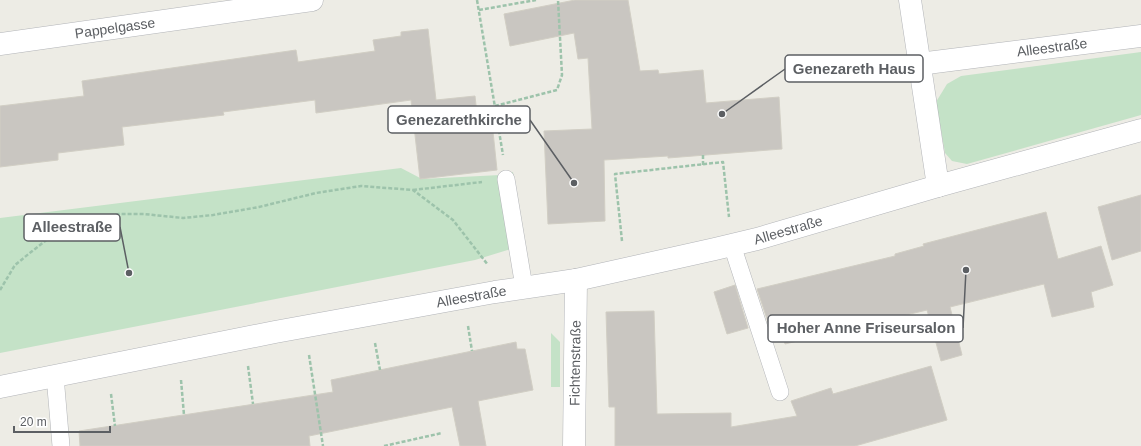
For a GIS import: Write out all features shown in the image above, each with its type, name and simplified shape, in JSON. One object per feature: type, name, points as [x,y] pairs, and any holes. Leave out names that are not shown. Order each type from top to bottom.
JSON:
[{"type":"street","name":"Pappelgasse","points":[[0,44],[229,6],[312,0]]},
{"type":"street","points":[[910,0],[938,186]]},
{"type":"street","name":"Alleestraße","points":[[919,64],[1141,36]]},
{"type":"street","name":"Alleestraße","points":[[0,387],[305,326],[495,292],[576,280],[732,245],[1141,130]]},
{"type":"street","name":"Fichtenstraße","points":[[574,446],[576,280]]},
{"type":"lane","points":[[506,179],[524,288]]},
{"type":"lane","points":[[732,245],[780,392]]},
{"type":"lane","points":[[55,376],[61,446]]},
{"type":"path","points":[[0,290],[16,265],[31,252],[53,235],[82,221],[119,214],[144,214],[182,218],[213,215],[259,207],[316,193],[361,186],[413,190],[506,179],[477,0]]},
{"type":"path","points":[[479,10],[536,0]]},
{"type":"path","points":[[495,106],[557,90],[562,75],[558,0]]},
{"type":"path","points":[[703,155],[703,165]]},
{"type":"path","points":[[621,237],[615,174],[723,162],[728,212]]},
{"type":"path","points":[[413,190],[453,220],[488,263],[495,292]]},
{"type":"path","points":[[305,326],[323,446]]},
{"type":"path","points":[[245,338],[253,404]]},
{"type":"path","points":[[178,351],[184,415]]},
{"type":"path","points":[[384,446],[442,433]]},
{"type":"green space","points":[[1141,52],[1141,115],[967,164],[952,161],[945,153],[936,102],[947,84],[961,76]]},
{"type":"green space","points":[[401,168],[422,179],[500,175],[513,172],[524,245],[475,260],[0,353],[0,218]]},
{"type":"green space","points":[[551,333],[560,342],[560,387],[551,387]]},
{"type":"building","points":[[575,0],[628,0],[640,71],[658,70],[659,74],[703,70],[706,103],[779,97],[782,149],[668,158],[668,156],[604,160],[605,221],[548,224],[544,131],[592,129],[588,58],[578,59],[574,33],[510,46],[504,14]]},
{"type":"building","points":[[428,29],[436,100],[475,96],[478,123],[492,122],[497,170],[420,179],[411,100],[316,113],[315,100],[223,112],[224,115],[122,127],[124,145],[58,153],[58,160],[0,167],[0,106],[84,96],[82,81],[296,50],[298,62],[375,51],[373,40],[401,36],[401,32]]},
{"type":"building","points":[[1141,195],[1141,251],[1112,260],[1098,207]]},
{"type":"building","points":[[1046,212],[1058,259],[1101,246],[1113,285],[1091,292],[1094,307],[1052,317],[1044,284],[950,307],[962,355],[941,361],[927,310],[785,344],[778,318],[768,322],[757,289],[895,256],[895,254],[924,246],[923,244]]},
{"type":"building","points":[[735,285],[748,328],[727,334],[714,292]]},
{"type":"building","points":[[654,311],[657,414],[731,413],[731,427],[797,416],[791,401],[831,388],[833,394],[931,366],[947,420],[855,446],[615,446],[615,407],[609,407],[606,312]]},
{"type":"building","points":[[516,342],[517,349],[525,349],[533,390],[478,401],[486,446],[460,446],[452,407],[309,436],[310,446],[80,446],[79,431],[333,392],[331,380]]},
{"type":"place","name":"Genezareth Haus","points":[[722,114]]},
{"type":"place","name":"Genezarethkirche","points":[[574,183]]},
{"type":"place","name":"Hoher Anne Friseursalon","points":[[966,270]]},
{"type":"place","name":"Alleestraße","points":[[129,273]]}]
